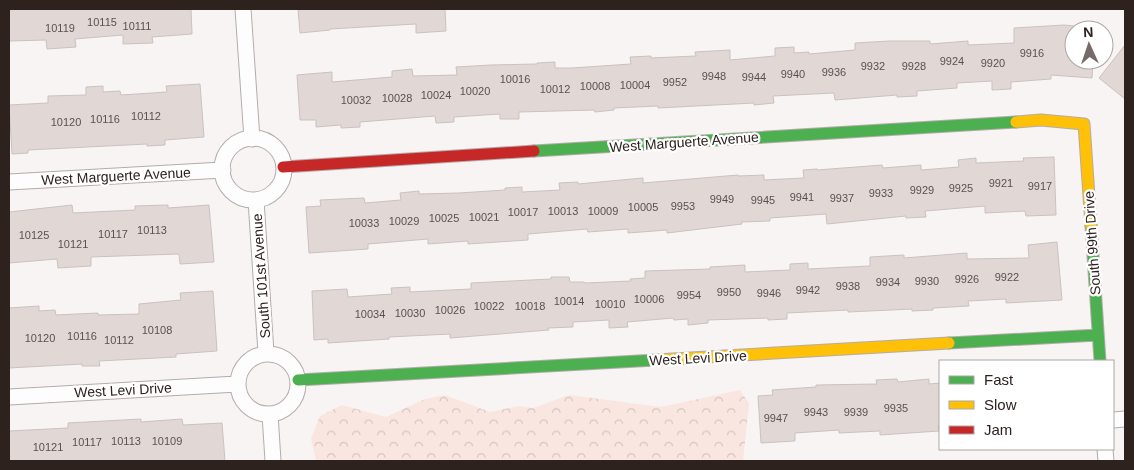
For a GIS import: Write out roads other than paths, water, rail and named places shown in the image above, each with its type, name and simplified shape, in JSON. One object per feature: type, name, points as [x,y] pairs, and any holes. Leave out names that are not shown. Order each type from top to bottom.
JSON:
[{"type":"street","points":[[243,9],[252,139]]},
{"type":"street","name":"West Marguerte Avenue","points":[[283,167],[1041,120],[1084,124]]},
{"type":"street","name":"South 99th Drive","points":[[1084,124],[1100,360]]},
{"type":"street","points":[[252,139],[267,142],[279,153],[283,167],[283,175],[276,189],[271,194],[256,200],[248,200],[233,193],[224,180],[224,158],[232,146],[245,140],[252,139]]},
{"type":"street","name":"West Marguerte Avenue","points":[[9,182],[223,170]]},
{"type":"street","name":"South 101st Avenue","points":[[256,200],[266,353]]},
{"type":"street","name":"West Levi Drive","points":[[298,380],[1098,335]]},
{"type":"street","points":[[266,353],[276,354],[284,358],[291,364],[298,380],[298,390],[288,407],[270,414],[260,413],[251,409],[239,394],[237,384],[243,365],[253,357],[266,353]]},
{"type":"street","name":"West Levi Drive","points":[[9,397],[237,384]]},
{"type":"street","points":[[270,414],[273,461]]}]
